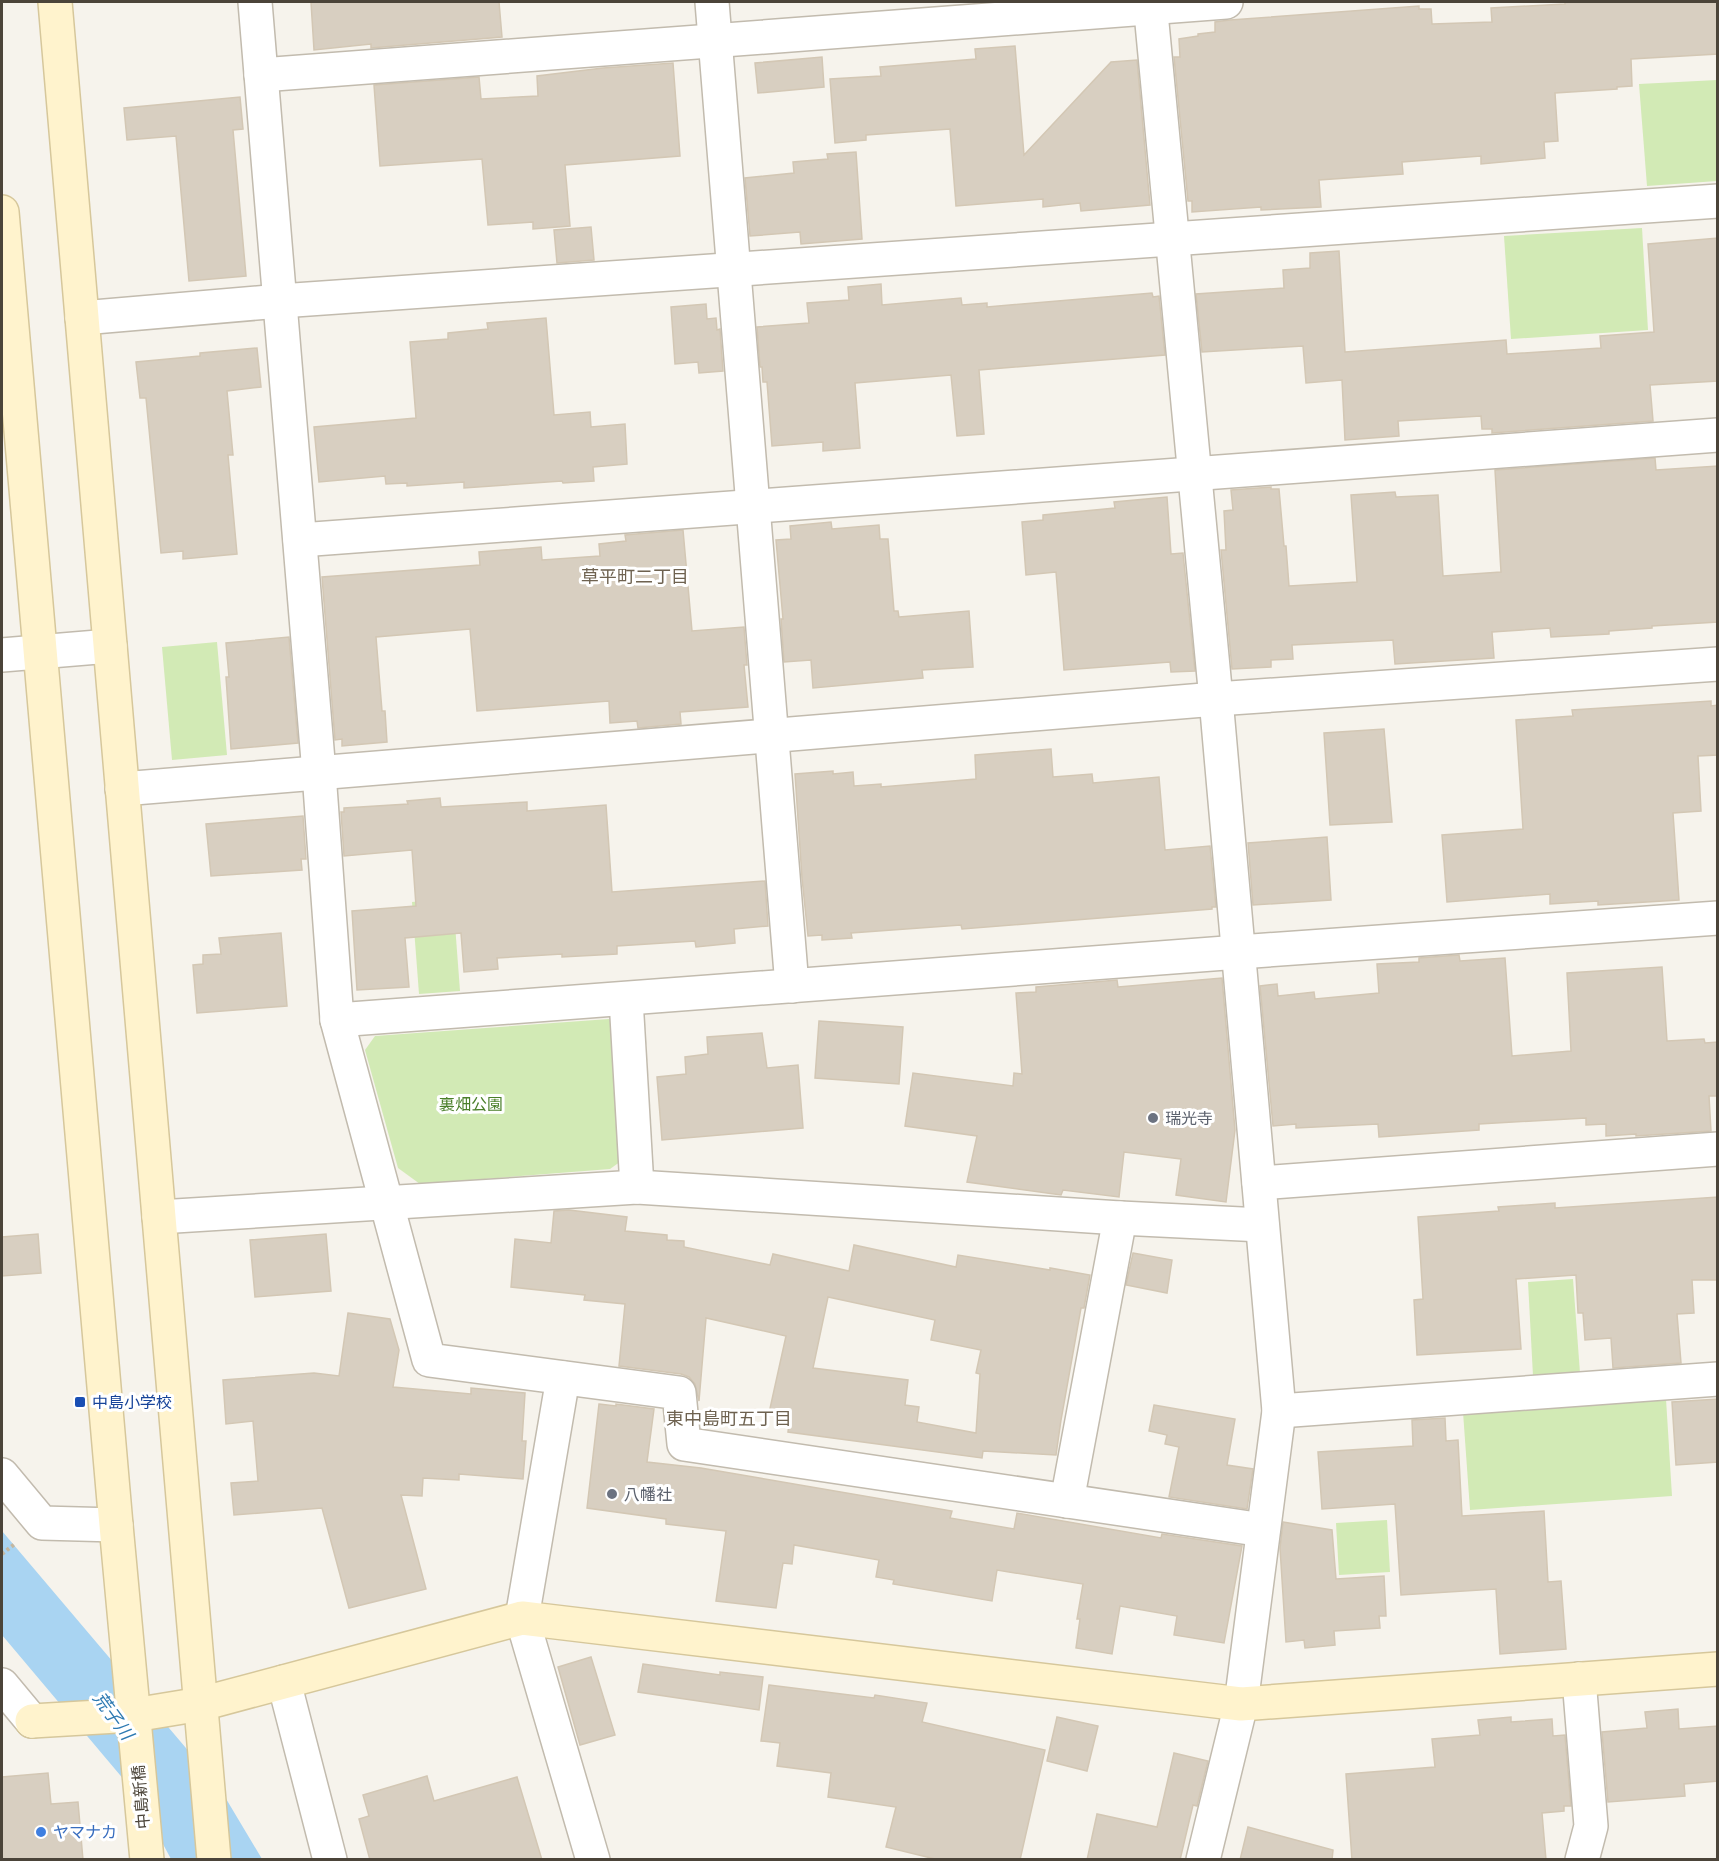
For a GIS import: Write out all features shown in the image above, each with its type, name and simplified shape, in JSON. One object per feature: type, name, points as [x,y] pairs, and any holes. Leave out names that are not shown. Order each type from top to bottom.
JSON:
[{"type":"street","points":[[55,2],[159,1217],[187,1706],[205,1756],[214,1860]]},
{"type":"street","points":[[255,2],[320,773],[337,1020],[429,1360],[679,1393],[684,1444],[1263,1530]]},
{"type":"street","points":[[712,2],[792,986]]},
{"type":"street","points":[[261,75],[1150,4],[1226,2]]},
{"type":"street","points":[[1150,4],[1216,699],[1279,1411],[1241,1704],[1203,1860]]},
{"type":"street","points":[[82,318],[280,301],[1718,201]]},
{"type":"street","name":"中島新橋","points":[[2,212],[116,1525],[147,1851]]},
{"type":"street","points":[[300,540],[1718,435]]},
{"type":"street","points":[[2,656],[110,646]]},
{"type":"street","points":[[122,789],[1216,699],[1718,664]]},
{"type":"street","points":[[337,1020],[1718,918]]},
{"type":"street","points":[[626,999],[637,1187]]},
{"type":"street","points":[[1258,1183],[1718,1149]]},
{"type":"street","points":[[159,1217],[637,1187],[1263,1225]]},
{"type":"street","points":[[1067,1501],[1120,1218]]},
{"type":"street","points":[[563,1378],[522,1618],[593,1860]]},
{"type":"street","points":[[1279,1411],[1718,1379]]},
{"type":"street","points":[[2,1475],[42,1522],[116,1525]]},
{"type":"street","points":[[2,1685],[42,1720],[134,1715],[187,1706],[284,1682],[522,1618],[1241,1704],[1718,1669]]},
{"type":"street","points":[[1579,1679],[1591,1826],[1582,1860]]},
{"type":"street","points":[[284,1682],[330,1860]]},
{"type":"green space","points":[[1717,80],[1717,181],[1647,186],[1639,84]]},
{"type":"green space","points":[[1642,228],[1648,330],[1511,339],[1504,236]]},
{"type":"green space","points":[[217,642],[227,755],[172,760],[162,647]]},
{"type":"green space","points":[[453,898],[460,991],[419,994],[412,902]]},
{"type":"green space","name":"裏畑公園","points":[[609,1019],[616,1026],[624,1159],[610,1169],[420,1184],[398,1168],[365,1050],[375,1036]]},
{"type":"green space","points":[[1573,1279],[1580,1373],[1533,1376],[1528,1282]]},
{"type":"green space","points":[[1666,1399],[1672,1496],[1470,1510],[1463,1412]]},
{"type":"green space","points":[[1387,1520],[1390,1572],[1339,1575],[1336,1523]]},
{"type":"water","name":"荒子川","points":[[2,1531],[219,1787],[262,1859],[171,1859],[136,1794],[2,1635]]},
{"type":"building","points":[[311,2],[499,2],[502,37],[371,48],[371,44],[314,50]]},
{"type":"building","points":[[1565,2],[1718,2],[1718,54],[1631,59],[1632,86],[1555,93],[1558,141],[1544,142],[1545,158],[1481,164],[1481,156],[1402,162],[1403,174],[1319,180],[1321,207],[1261,210],[1261,207],[1192,212],[1192,201],[1188,201],[1174,57],[1180,57],[1179,39],[1215,32],[1215,22],[1230,20],[1419,6],[1419,9],[1431,9],[1432,24],[1492,22],[1491,8],[1565,4]]},
{"type":"building","points":[[1015,46],[1024,155],[1111,62],[1137,60],[1150,205],[1081,211],[1080,203],[1043,207],[1043,199],[956,206],[950,129],[866,135],[866,140],[835,143],[830,79],[881,76],[880,67],[976,59],[975,49]]},
{"type":"building","points":[[822,57],[824,87],[758,93],[755,63]]},
{"type":"building","points":[[673,63],[680,156],[565,165],[570,226],[533,229],[533,222],[488,225],[482,159],[380,166],[374,85],[479,77],[481,99],[538,96],[537,76]]},
{"type":"building","points":[[240,97],[243,129],[233,130],[246,276],[189,281],[176,136],[127,140],[124,108]]},
{"type":"building","points":[[856,152],[862,239],[801,244],[800,232],[750,236],[745,178],[794,173],[793,162],[828,159],[827,154]]},
{"type":"building","points":[[591,227],[594,260],[557,263],[554,230]]},
{"type":"building","points":[[1718,238],[1718,381],[1650,385],[1653,421],[1492,433],[1492,429],[1482,429],[1481,416],[1398,421],[1399,436],[1345,440],[1342,380],[1306,383],[1303,346],[1202,352],[1196,294],[1284,288],[1283,270],[1310,268],[1310,253],[1339,251],[1345,352],[1506,340],[1507,354],[1601,348],[1600,336],[1654,332],[1648,244]]},
{"type":"building","points":[[881,284],[882,305],[961,298],[962,305],[987,303],[987,307],[1152,293],[1153,297],[1159,296],[1165,355],[979,370],[984,434],[957,436],[951,375],[855,383],[860,448],[823,451],[823,442],[772,446],[767,382],[763,382],[762,367],[760,367],[757,327],[809,323],[807,303],[849,300],[848,287]]},
{"type":"building","points":[[706,304],[707,319],[716,318],[717,330],[720,329],[723,371],[699,373],[698,362],[675,364],[671,307]]},
{"type":"building","points":[[546,318],[554,415],[590,412],[591,427],[625,424],[627,464],[593,467],[594,481],[563,483],[562,481],[464,488],[464,482],[407,486],[407,483],[386,484],[385,476],[319,482],[314,427],[416,418],[410,342],[448,339],[448,333],[488,329],[487,323]]},
{"type":"building","points":[[257,348],[261,387],[227,391],[233,455],[228,455],[237,554],[183,559],[183,551],[161,553],[146,398],[140,398],[136,362]]},
{"type":"building","points":[[1655,458],[1656,470],[1718,466],[1718,622],[1652,626],[1652,628],[1609,631],[1609,634],[1551,637],[1550,628],[1492,632],[1494,658],[1395,664],[1393,640],[1292,645],[1293,659],[1271,660],[1271,667],[1232,669],[1221,550],[1226,550],[1224,511],[1233,510],[1231,490],[1271,487],[1271,489],[1279,489],[1289,586],[1357,582],[1351,495],[1395,492],[1396,497],[1438,495],[1443,576],[1501,572],[1495,470]]},
{"type":"building","points":[[1167,497],[1171,554],[1183,553],[1195,671],[1171,672],[1170,662],[1064,670],[1056,572],[1026,575],[1022,522],[1043,520],[1043,515],[1115,508],[1114,502]]},
{"type":"building","points":[[831,522],[832,529],[879,525],[880,539],[888,539],[894,611],[898,611],[899,617],[969,611],[973,667],[922,670],[923,678],[813,688],[811,660],[784,662],[781,619],[783,619],[776,540],[791,539],[790,526]]},
{"type":"building","points":[[683,530],[692,631],[744,627],[747,665],[744,665],[748,707],[680,712],[681,724],[638,728],[637,721],[610,723],[609,701],[477,711],[470,629],[376,637],[387,742],[342,746],[342,739],[335,740],[322,577],[480,565],[479,552],[541,547],[542,560],[600,556],[599,544],[626,541],[625,535]]},
{"type":"building","points":[[289,637],[298,743],[231,749],[226,643]]},
{"type":"building","points":[[1711,701],[1711,706],[1718,705],[1718,755],[1698,756],[1701,811],[1673,813],[1679,900],[1598,905],[1598,901],[1550,904],[1550,894],[1447,902],[1442,835],[1523,829],[1516,720],[1573,716],[1572,710]]},
{"type":"building","points":[[1384,729],[1392,822],[1330,825],[1324,733]]},
{"type":"building","points":[[1051,749],[1053,777],[1092,774],[1093,783],[1159,777],[1165,850],[1210,846],[1216,907],[962,929],[961,925],[851,933],[852,938],[822,940],[822,935],[808,936],[795,774],[853,772],[854,786],[881,784],[881,787],[976,779],[975,755]]},
{"type":"building","points":[[440,798],[441,807],[527,802],[527,811],[606,805],[612,892],[765,881],[768,926],[734,929],[735,943],[696,947],[695,941],[617,946],[617,954],[562,957],[562,954],[497,958],[498,969],[464,972],[461,933],[405,938],[409,987],[357,990],[352,911],[416,906],[412,850],[344,856],[341,812],[344,812],[344,808],[408,804],[407,801]]},
{"type":"building","points":[[303,816],[306,859],[301,859],[302,870],[211,876],[206,824]]},
{"type":"building","points":[[1327,837],[1331,900],[1253,905],[1248,843]]},
{"type":"building","points":[[281,933],[287,1006],[197,1013],[193,965],[203,964],[203,955],[221,954],[219,938]]},
{"type":"building","points":[[1459,955],[1460,961],[1505,958],[1512,1056],[1571,1051],[1567,973],[1662,967],[1667,1041],[1704,1039],[1705,1043],[1718,1042],[1718,1096],[1709,1096],[1711,1131],[1606,1136],[1606,1124],[1586,1125],[1586,1118],[1479,1124],[1479,1130],[1379,1137],[1378,1124],[1296,1128],[1296,1124],[1273,1126],[1260,986],[1277,984],[1278,996],[1314,992],[1315,999],[1379,993],[1377,964],[1419,962],[1419,958]]},
{"type":"building","points":[[1222,978],[1235,1130],[1226,1202],[1176,1195],[1181,1159],[1124,1152],[1119,1197],[1063,1190],[1061,1195],[967,1182],[977,1136],[905,1126],[913,1073],[1013,1086],[1014,1073],[1022,1074],[1016,993],[1036,992],[1036,987],[1117,980],[1118,987]]},
{"type":"building","points":[[819,1021],[903,1027],[899,1084],[815,1078]]},
{"type":"building","points":[[762,1033],[767,1068],[798,1065],[803,1128],[662,1140],[657,1077],[686,1074],[685,1057],[708,1054],[707,1037]]},
{"type":"building","points":[[1718,1197],[1718,1280],[1692,1280],[1694,1313],[1677,1314],[1681,1363],[1613,1368],[1611,1338],[1585,1340],[1583,1313],[1578,1313],[1576,1275],[1516,1279],[1521,1349],[1417,1355],[1414,1300],[1423,1299],[1418,1217],[1499,1211],[1498,1207],[1555,1203],[1555,1208]]},
{"type":"building","points":[[569,1210],[627,1217],[625,1231],[667,1235],[667,1240],[684,1241],[684,1247],[770,1265],[773,1254],[849,1271],[854,1245],[956,1267],[958,1255],[1090,1275],[1084,1308],[1081,1308],[1056,1455],[983,1451],[982,1458],[788,1432],[790,1414],[769,1413],[786,1336],[706,1318],[699,1401],[695,1384],[689,1377],[619,1366],[625,1304],[584,1300],[585,1295],[511,1287],[515,1239],[551,1243],[554,1211]],"holes":[[[828,1297],[935,1320],[931,1340],[981,1350],[976,1373],[980,1374],[976,1433],[917,1422],[919,1407],[905,1405],[908,1380],[813,1368]]]},
{"type":"building","points":[[38,1234],[41,1273],[2,1276],[2,1237]]},
{"type":"building","points":[[326,1234],[331,1291],[255,1297],[250,1240]]},
{"type":"building","points":[[1133,1253],[1172,1260],[1167,1293],[1126,1285]]},
{"type":"building","points":[[348,1313],[390,1319],[399,1350],[393,1387],[471,1394],[471,1388],[525,1393],[522,1441],[526,1441],[523,1479],[459,1474],[459,1480],[423,1478],[422,1496],[401,1495],[426,1589],[349,1608],[322,1508],[234,1515],[231,1483],[258,1481],[253,1421],[226,1424],[223,1380],[314,1373],[339,1376]]},
{"type":"building","points":[[1718,1399],[1718,1462],[1676,1465],[1672,1402]]},
{"type":"building","points":[[599,1404],[654,1409],[647,1462],[701,1468],[952,1511],[950,1518],[1014,1529],[1017,1513],[1161,1538],[1162,1534],[1242,1546],[1224,1643],[1174,1635],[1177,1616],[1120,1606],[1112,1654],[1076,1648],[1080,1619],[1077,1619],[1083,1584],[997,1570],[992,1601],[893,1584],[894,1580],[876,1577],[879,1560],[794,1545],[792,1564],[783,1563],[776,1608],[716,1601],[726,1531],[666,1524],[666,1519],[587,1508]]},
{"type":"building","points":[[1154,1405],[1235,1419],[1227,1465],[1253,1469],[1247,1509],[1169,1497],[1179,1447],[1165,1444],[1167,1435],[1149,1431]]},
{"type":"building","points":[[1445,1418],[1446,1441],[1458,1440],[1462,1516],[1544,1511],[1548,1582],[1561,1581],[1566,1649],[1500,1654],[1496,1589],[1401,1595],[1395,1504],[1322,1509],[1318,1452],[1413,1446],[1412,1420]]},
{"type":"building","points":[[1283,1522],[1332,1530],[1336,1579],[1384,1576],[1386,1616],[1379,1616],[1380,1628],[1334,1631],[1335,1645],[1305,1648],[1304,1640],[1286,1642],[1280,1548]]},
{"type":"building","points":[[591,1657],[615,1735],[580,1745],[558,1667]]},
{"type":"building","points":[[643,1664],[720,1675],[720,1672],[763,1677],[759,1710],[638,1692]]},
{"type":"building","points":[[769,1685],[874,1698],[875,1695],[927,1703],[922,1722],[1045,1750],[1020,1860],[939,1860],[886,1847],[896,1807],[828,1797],[831,1773],[777,1766],[780,1743],[761,1741]]},
{"type":"building","points":[[1678,1709],[1679,1729],[1718,1726],[1718,1781],[1684,1784],[1685,1796],[1608,1802],[1602,1732],[1647,1728],[1645,1712]]},
{"type":"building","points":[[1057,1717],[1098,1726],[1087,1771],[1047,1761]]},
{"type":"building","points":[[1511,1717],[1511,1722],[1552,1719],[1553,1736],[1565,1735],[1571,1806],[1564,1806],[1564,1811],[1542,1813],[1546,1860],[1352,1860],[1346,1774],[1435,1767],[1432,1739],[1480,1735],[1478,1720]]},
{"type":"building","points":[[1174,1753],[1208,1761],[1197,1806],[1193,1805],[1180,1860],[1087,1860],[1097,1814],[1157,1827]]},
{"type":"building","name":"ヤマナカ","points":[[48,1773],[51,1804],[78,1802],[83,1860],[2,1860],[2,1777]]},
{"type":"building","points":[[427,1776],[434,1801],[517,1777],[542,1860],[370,1860],[359,1819],[369,1816],[363,1795]]},
{"type":"building","points":[[1248,1827],[1333,1850],[1332,1860],[1240,1860]]},
{"type":"place","name":"瑞光寺","points":[[1153,1118]]},
{"type":"place","name":"中島小学校","points":[[80,1402]]},
{"type":"place","name":"八幡社","points":[[612,1494]]},
{"type":"place","name":"ヤマナカ","points":[[41,1832]]},
{"type":"district","name":"草平町二丁目","points":[[635,577]]},
{"type":"district","name":"東中島町五丁目","points":[[729,1419]]}]
